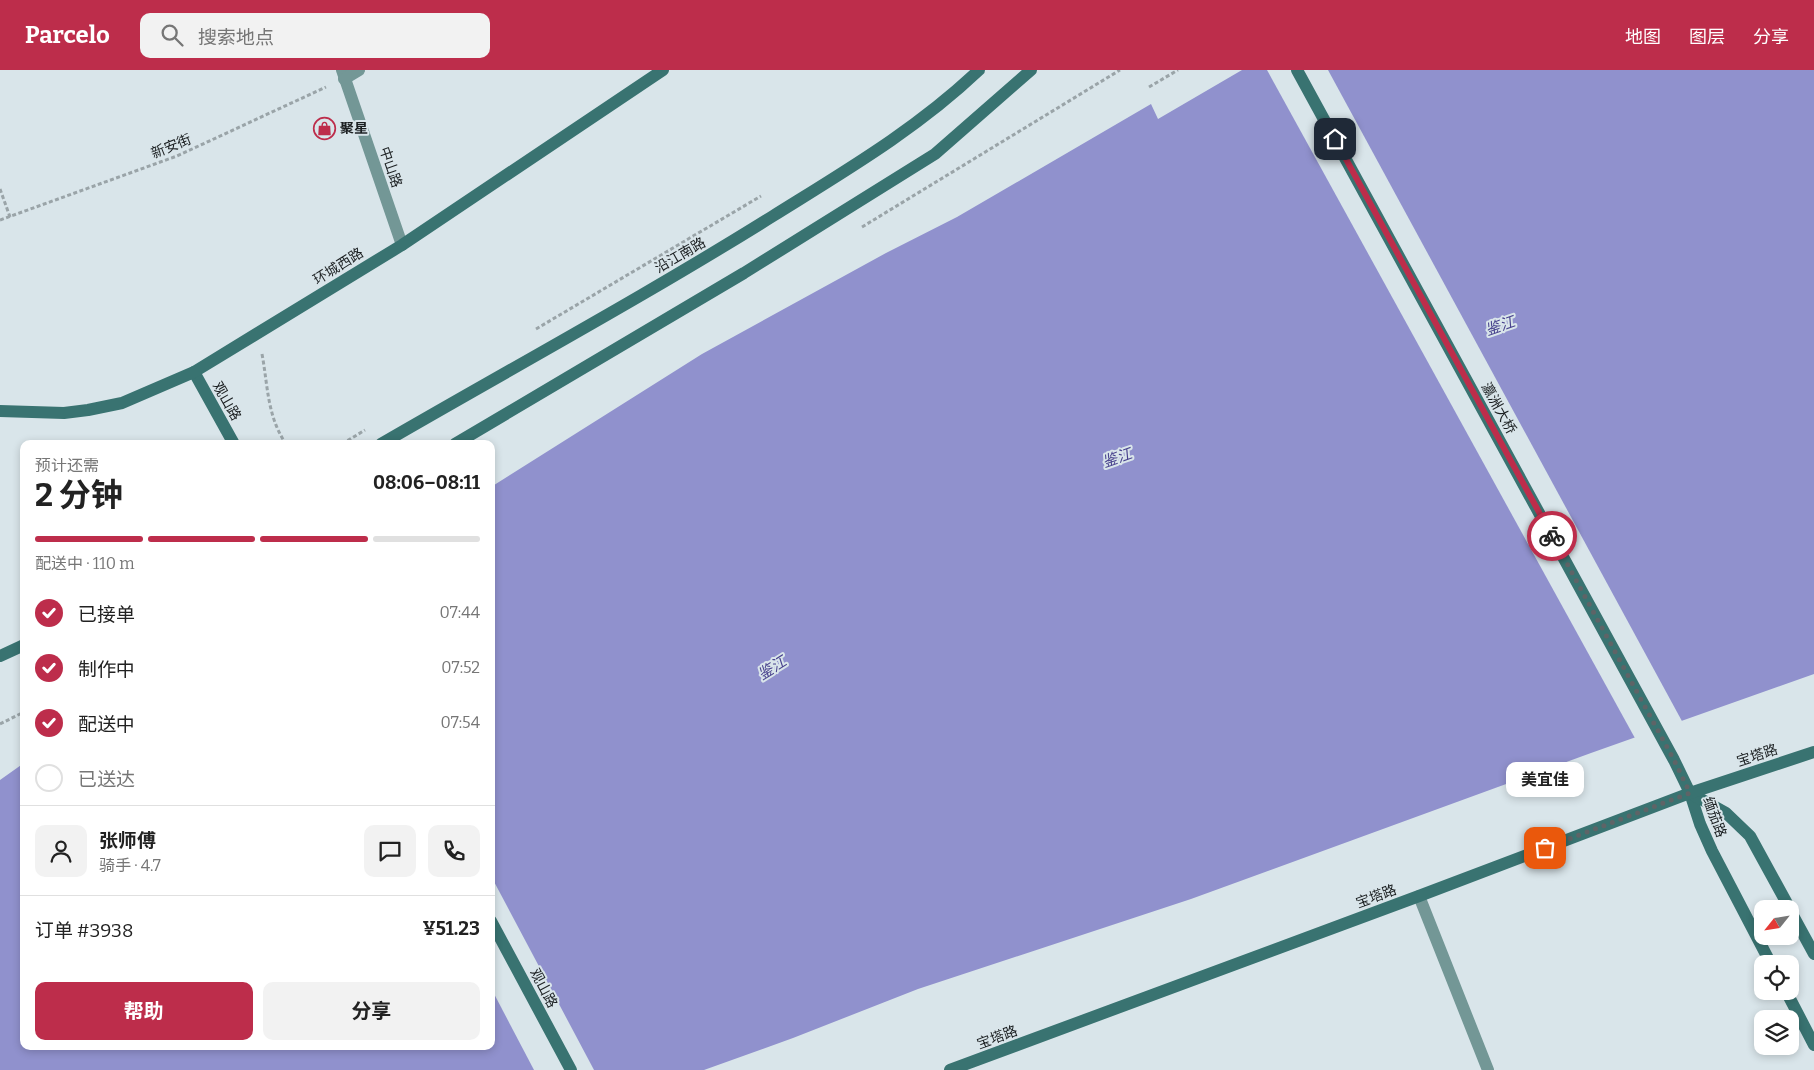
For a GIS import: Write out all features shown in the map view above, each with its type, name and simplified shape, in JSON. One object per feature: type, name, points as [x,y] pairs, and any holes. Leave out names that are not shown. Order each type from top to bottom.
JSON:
[{"type":"street","points":[[343,74],[359,70]]},
{"type":"street","name":"环城西路","points":[[0,411],[64,413],[88,410],[122,402],[194,372],[402,245],[663,70]]},
{"type":"street","name":"沿江南路","points":[[387,440],[728,244],[808,195],[901,135],[959,89],[979,70]]},
{"type":"street","points":[[462,440],[744,272],[935,154],[1031,70]]},
{"type":"street","name":"瀛洲大桥","points":[[1297,70],[1674,760],[1690,793]]},
{"type":"street","name":"中山路","points":[[343,74],[402,245]]},
{"type":"street","name":"观山路","points":[[194,372],[232,440]]},
{"type":"street","points":[[0,656],[20,647]]},
{"type":"street","name":"宝塔路","points":[[950,1070],[1690,793],[1814,752]]},
{"type":"street","name":"缅茄路","points":[[1690,793],[1726,813],[1750,836],[1785,900]]},
{"type":"street","name":"缅茄路","points":[[1690,793],[1700,824],[1712,851],[1766,955]]},
{"type":"street","points":[[1419,896],[1488,1070]]},
{"type":"street","name":"缅茄路","points":[[1799,926],[1814,954]]},
{"type":"street","name":"观山路","points":[[495,928],[571,1070]]},
{"type":"street","points":[[1791,1000],[1814,1045]]},
{"type":"path","points":[[1149,87],[1171,72],[1178,70]]},
{"type":"path","name":"新安街","points":[[0,220],[10,218],[177,156],[343,74]]},
{"type":"path","points":[[0,189],[10,218]]},
{"type":"path","points":[[529,333],[765,194]]},
{"type":"path","points":[[259,333],[269,405],[283,440]]},
{"type":"path","points":[[349,440],[368,429]]},
{"type":"path","points":[[0,724],[20,714]]},
{"type":"water","name":"鉴江","points":[[1242,70],[1814,70],[1814,674],[1191,899],[918,989],[793,1038],[704,1070],[0,1070],[0,780],[20,766],[20,1050],[495,1050],[495,484],[702,354],[886,253],[957,217],[1151,104],[1158,119]]},
{"type":"pier","points":[[1267,70],[1328,70],[1683,723],[1636,740]]},
{"type":"pier","points":[[495,884],[594,1070],[534,1070],[495,996]]},
{"type":"way so far","points":[[1545,848],[1690,793],[1674,760],[1552,536]]},
{"type":"place","name":"聚星","points":[[324,128]]},
{"type":"place","name":"美宜佳","points":[[1545,848]]},
{"type":"route","points":[[1335,139],[1552,536]]}]
